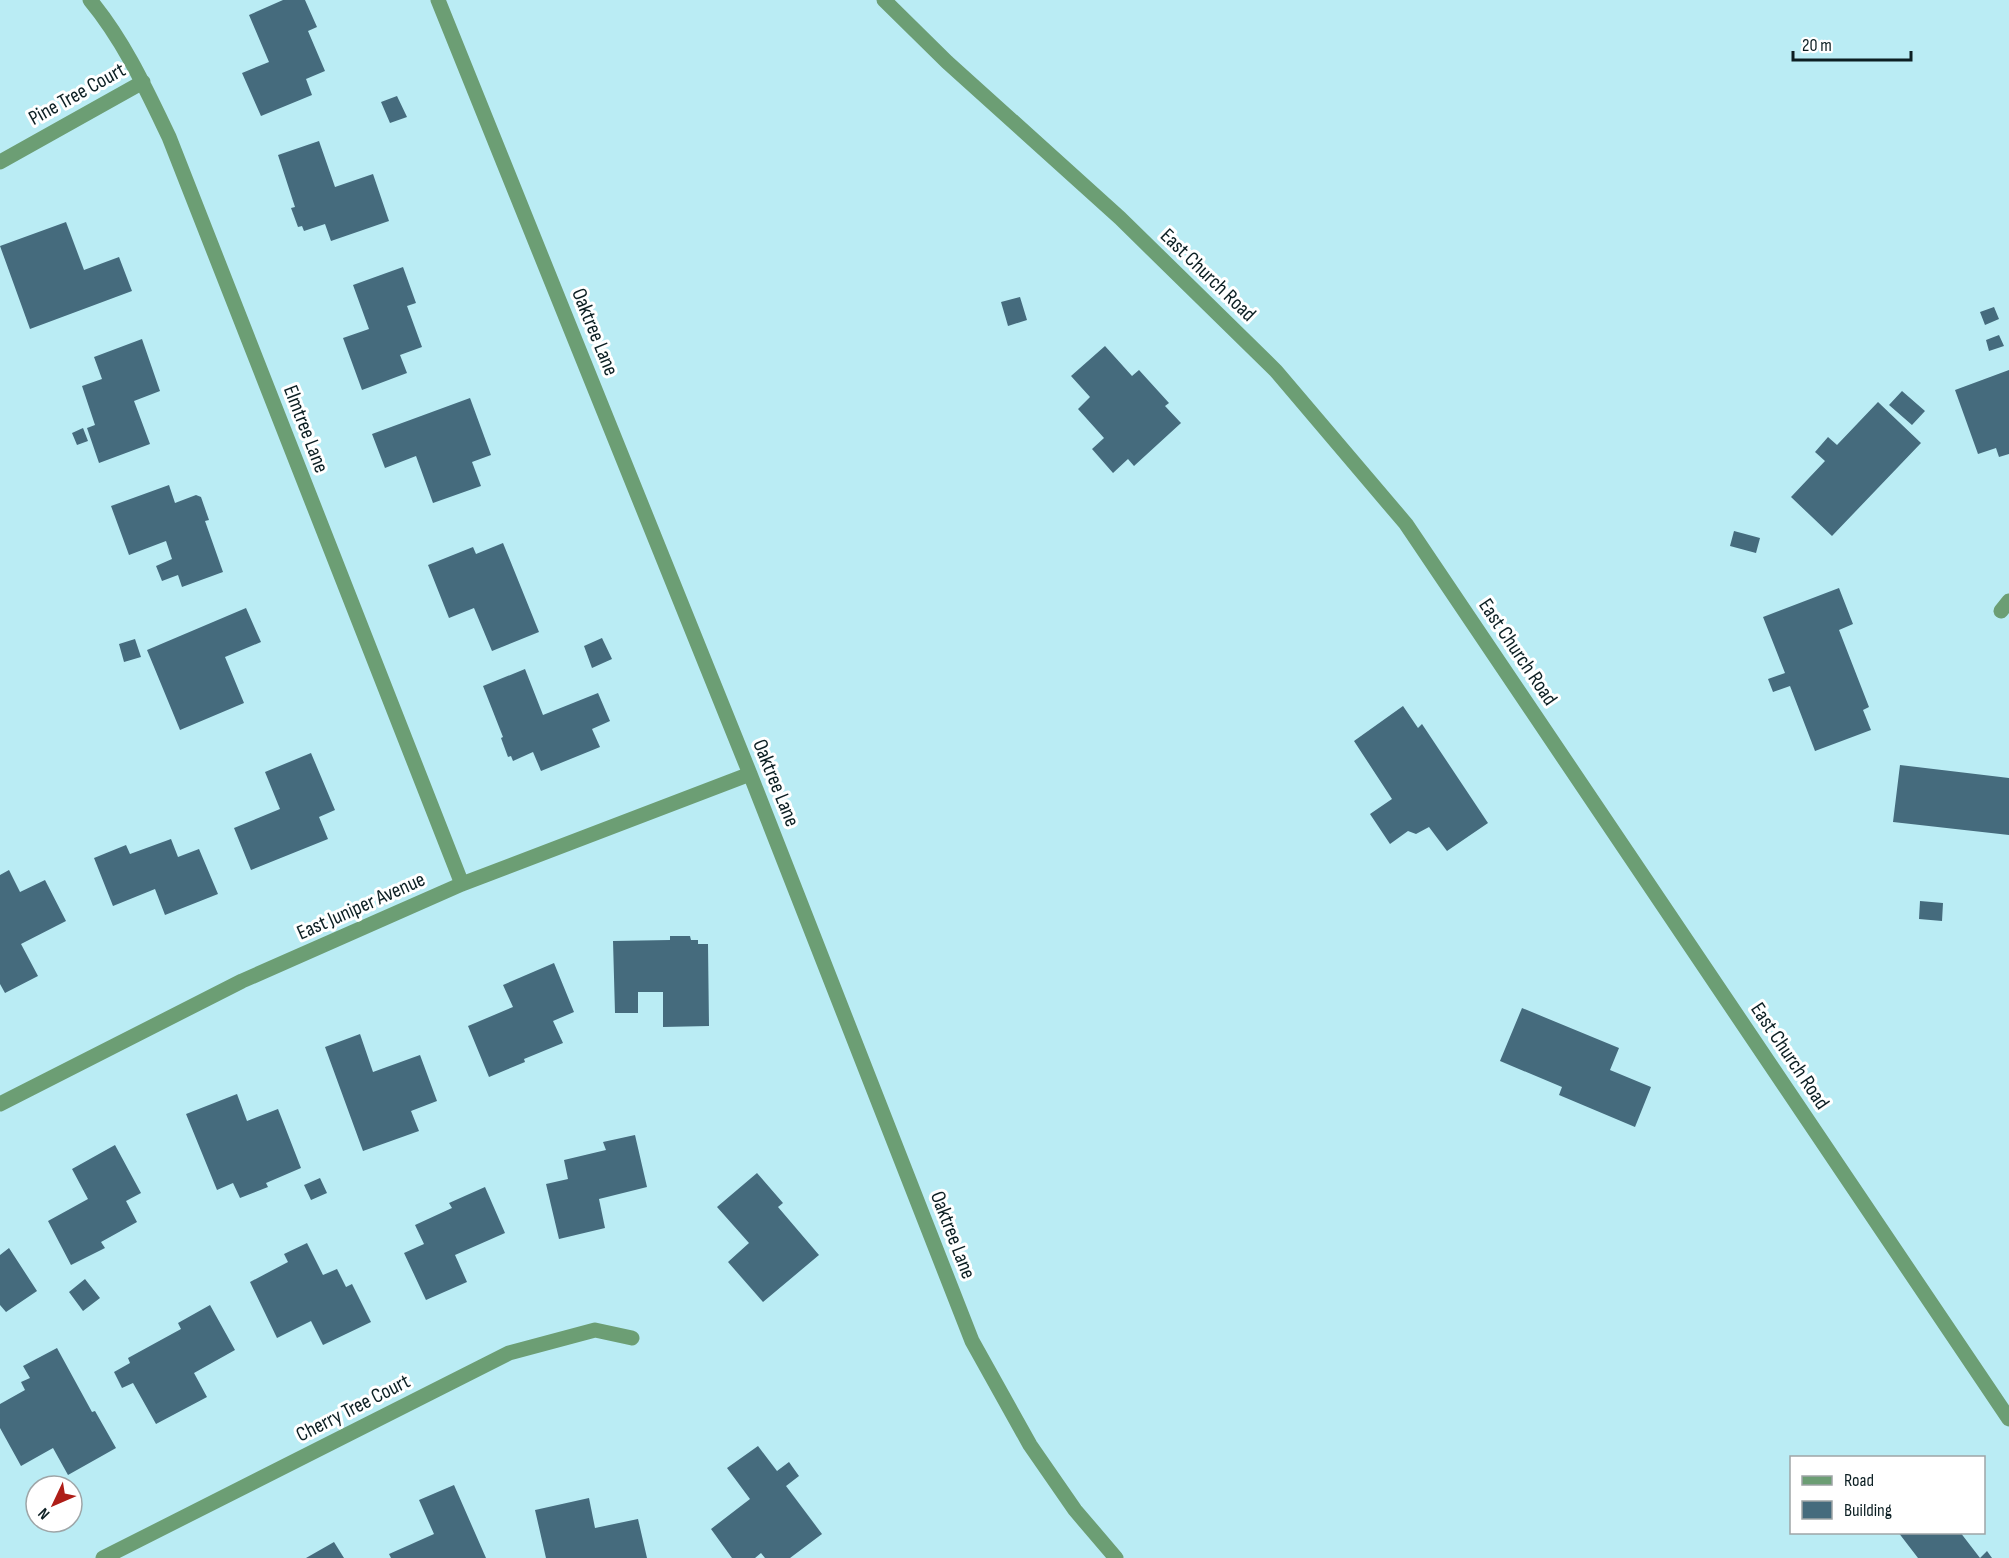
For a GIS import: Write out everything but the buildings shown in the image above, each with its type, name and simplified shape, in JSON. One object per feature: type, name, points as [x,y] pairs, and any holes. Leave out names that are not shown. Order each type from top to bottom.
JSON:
[{"type":"street","name":"Elmtree Lane","points":[[90,0],[108,22],[143,82],[169,137],[462,884]]},
{"type":"street","name":"Oaktree Lane","points":[[438,0],[750,774],[972,1341],[1030,1445],[1075,1510],[1116,1558]]},
{"type":"street","name":"East Church Road","points":[[884,0],[947,62],[1120,218],[1276,371],[1406,524],[2009,1419]]},
{"type":"street","name":"Pine Tree Court","points":[[0,162],[143,82]]},
{"type":"street","name":"East Juniper Avenue","points":[[0,1104],[242,981],[462,884],[750,774]]},
{"type":"street","name":"Cherry Tree Court","points":[[103,1558],[509,1353],[595,1330],[632,1338]]}]
